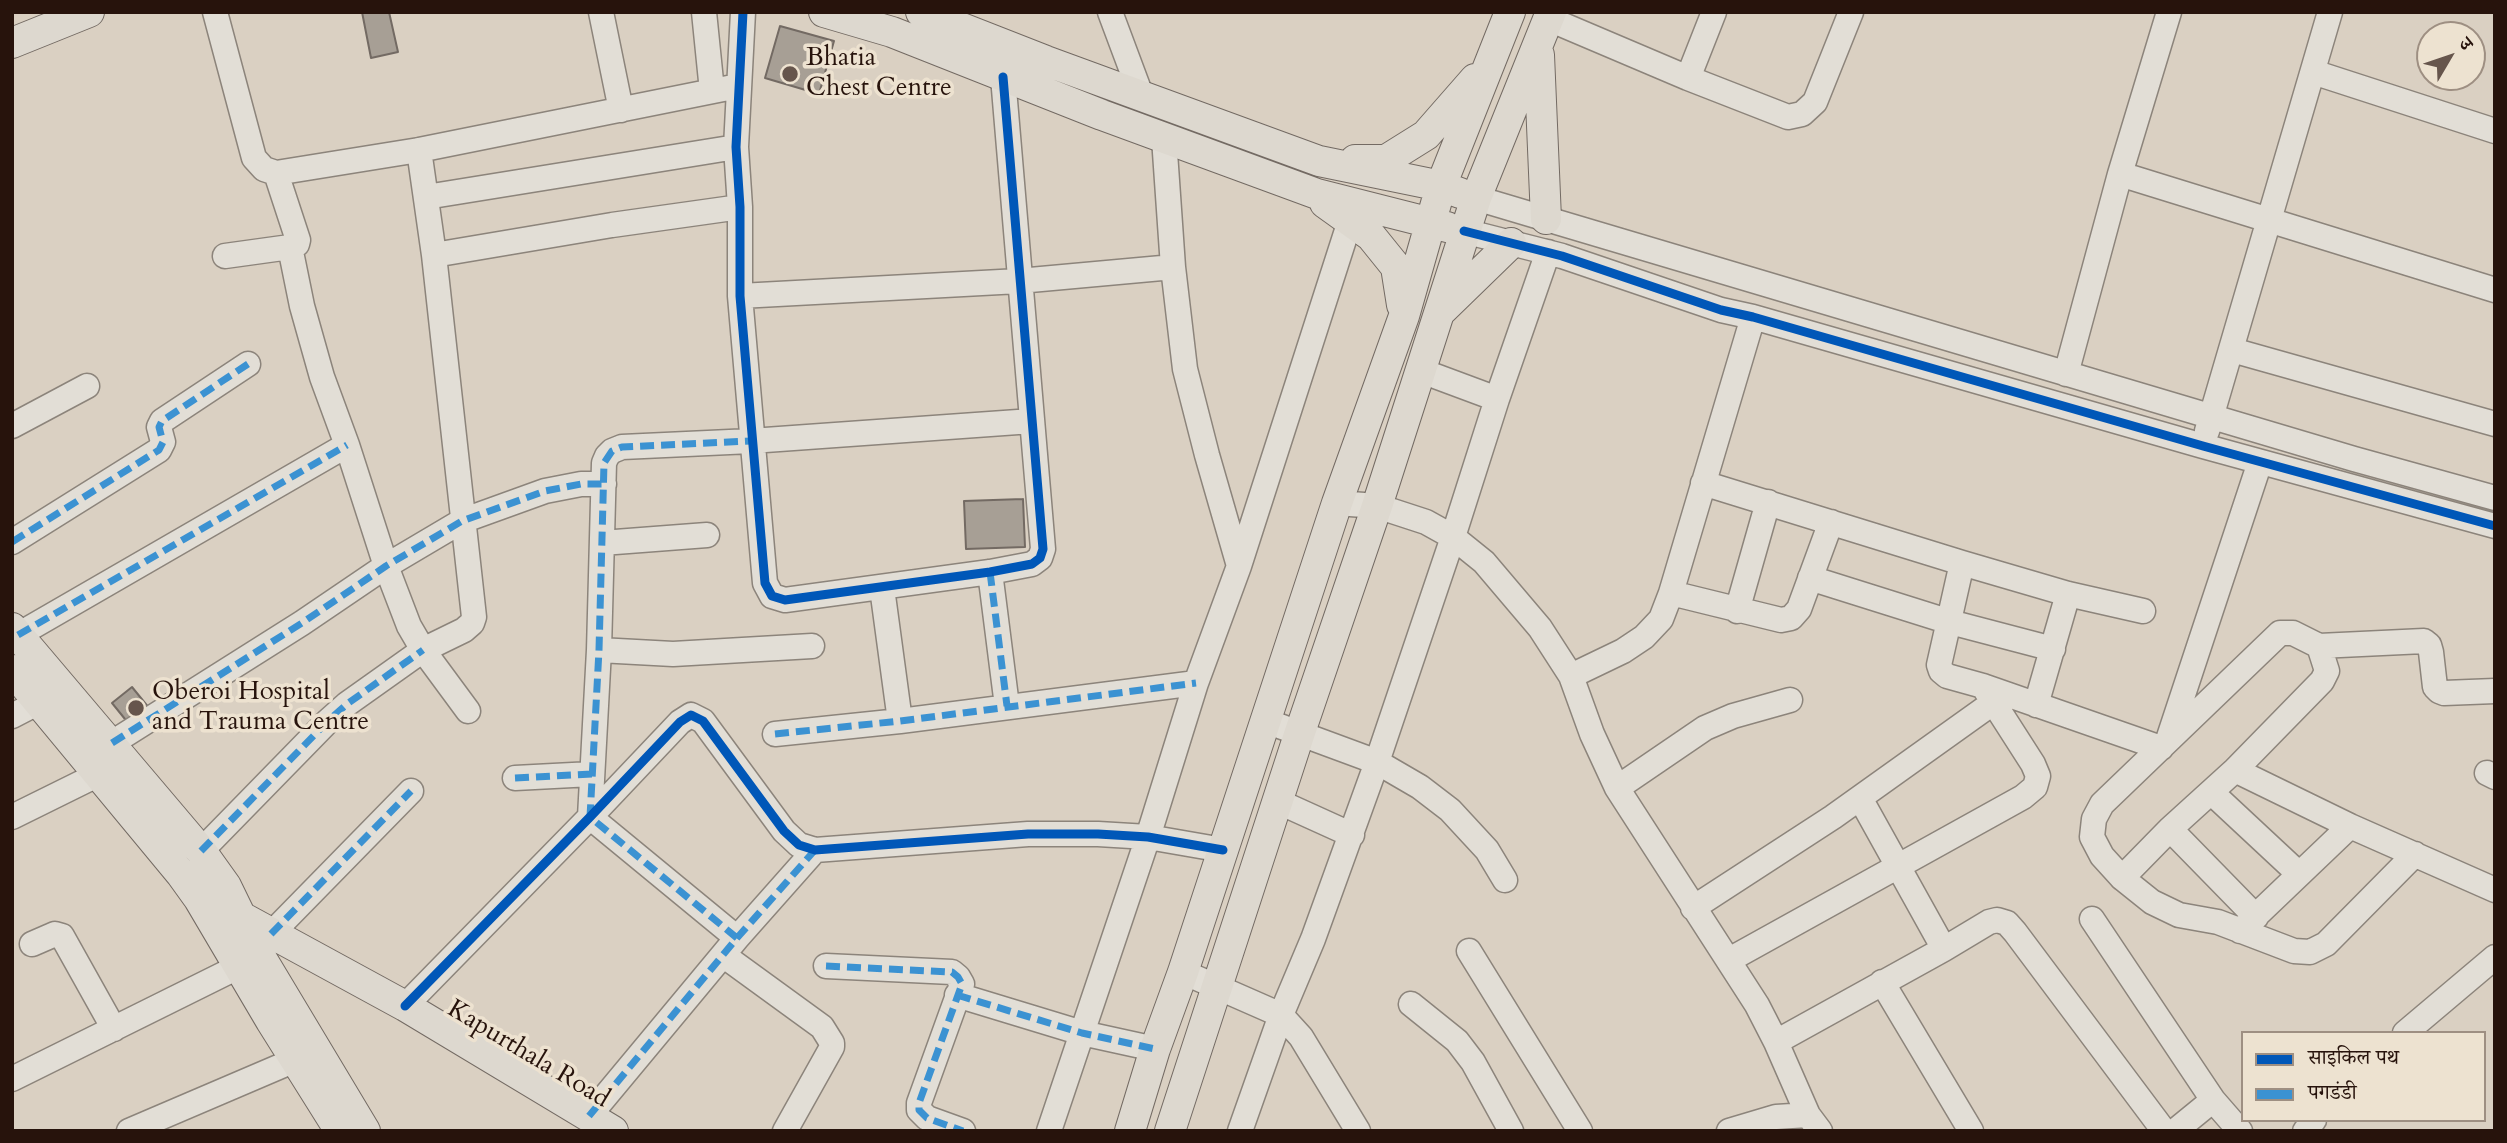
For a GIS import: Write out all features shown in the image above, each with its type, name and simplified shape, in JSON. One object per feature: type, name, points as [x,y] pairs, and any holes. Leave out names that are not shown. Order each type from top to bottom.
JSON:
[{"type":"main road","points":[[12,43],[89,12]]},
{"type":"main road","points":[[824,12],[892,32],[1003,78],[1306,190],[1465,231]]},
{"type":"main road","points":[[921,12],[1319,161],[1441,186],[1476,198]]},
{"type":"main road","points":[[1130,1131],[1337,503],[1404,316],[1441,186],[1510,12]]},
{"type":"main road","points":[[1170,1131],[1476,198],[1546,25]]},
{"type":"main road","points":[[1546,25],[1546,219]]},
{"type":"main road","points":[[1319,161],[1386,160],[1426,135],[1488,64]]},
{"type":"main road","points":[[1306,190],[1371,236],[1396,267],[1404,316]]},
{"type":"main road","points":[[1437,315],[1511,243]]},
{"type":"main road","points":[[15,631],[201,851],[226,886],[240,916]]},
{"type":"main road","points":[[12,670],[199,899],[257,952],[365,1131]]},
{"type":"main road","name":"Kapurthala Road","points":[[199,899],[240,916],[257,952],[404,1006],[601,1123]]},
{"type":"main road","points":[[257,952],[295,1060],[340,1131]]},
{"type":"street","points":[[215,12],[254,158],[264,169],[276,173],[419,150],[738,86]]},
{"type":"street","points":[[601,12],[621,110]]},
{"type":"street","points":[[704,12],[712,91]]},
{"type":"street","points":[[743,12],[736,148],[740,206],[740,296],[765,583],[772,596],[785,600],[990,572],[1032,564],[1040,558],[1043,549],[1003,78]]},
{"type":"street","points":[[1110,12],[1140,95]]},
{"type":"street","points":[[1688,78],[1714,12]]},
{"type":"street","points":[[1546,25],[1788,117],[1802,114],[1815,102],[1851,12]]},
{"type":"street","points":[[2066,374],[2120,174],[2169,12]]},
{"type":"street","points":[[2203,446],[2330,12]]},
{"type":"street","points":[[2313,72],[2495,131]]},
{"type":"street","points":[[1164,138],[1173,267],[1185,369],[1239,566]]},
{"type":"street","points":[[426,197],[736,148]]},
{"type":"street","points":[[201,851],[347,704],[423,650],[469,626],[474,617],[434,255],[419,150]]},
{"type":"street","points":[[225,256],[297,244],[276,173]]},
{"type":"street","points":[[2120,174],[2495,290]]},
{"type":"street","points":[[1476,198],[2211,417],[2495,498]]},
{"type":"street","points":[[434,255],[740,206]]},
{"type":"street","points":[[1049,1131],[1148,837],[1196,683],[1239,566],[1350,221]]},
{"type":"street","points":[[1465,231],[1548,252],[1721,310],[2495,526]]},
{"type":"street","points":[[290,247],[302,306],[322,377],[403,614],[423,650],[468,711]]},
{"type":"street","points":[[1241,1131],[1282,1014],[1352,835],[1548,252]]},
{"type":"street","points":[[740,296],[1019,281],[1173,267]]},
{"type":"street","points":[[1571,676],[1644,638],[1661,619],[1753,317]]},
{"type":"street","points":[[2232,350],[2495,424]]},
{"type":"street","points":[[12,542],[159,450],[163,442],[159,427],[162,421],[248,364]]},
{"type":"street","points":[[1419,370],[1497,399]]},
{"type":"street","points":[[12,426],[87,386]]},
{"type":"street","points":[[590,817],[599,650],[604,463],[612,451],[622,447],[751,441],[1032,421]]},
{"type":"street","points":[[15,631],[347,445]]},
{"type":"street","points":[[2164,745],[2260,462]]},
{"type":"street","points":[[1703,483],[2068,594],[2143,611]]},
{"type":"street","points":[[112,743],[291,630],[386,566],[462,522],[545,491],[581,484],[604,484]]},
{"type":"street","points":[[1737,611],[1768,502]]},
{"type":"street","points":[[1337,503],[1377,506],[1426,522],[1453,537],[1484,562],[1540,628],[1571,676],[1592,734],[1617,788],[1729,960],[1776,1042],[1814,1123]]},
{"type":"street","points":[[1671,593],[1737,611],[1781,620],[1791,618],[1799,608],[1831,522]]},
{"type":"street","points":[[602,543],[707,535]]},
{"type":"street","points":[[1962,563],[1939,665],[1941,671],[1989,694],[2036,705],[2164,745]]},
{"type":"street","points":[[990,572],[1007,706]]},
{"type":"street","points":[[1810,578],[2053,649]]},
{"type":"street","points":[[882,588],[900,721]]},
{"type":"street","points":[[2036,705],[2068,594]]},
{"type":"street","points":[[2350,826],[2248,924],[2179,915],[2152,902],[2122,878],[2102,856],[2092,836],[2094,819],[2102,804],[2280,633],[2293,633],[2319,646],[2424,641],[2429,645],[2435,687],[2439,691],[2495,691]]},
{"type":"street","points":[[599,650],[673,654],[811,646]]},
{"type":"street","points":[[2122,878],[2170,829],[2235,770],[2326,676],[2319,646]]},
{"type":"street","points":[[775,734],[900,721],[1196,683]]},
{"type":"street","points":[[1693,908],[1860,798],[1989,694]]},
{"type":"street","points":[[1729,960],[2023,797],[2035,787],[2038,776],[2033,764],[1989,694]]},
{"type":"street","points":[[1617,788],[1705,728],[1733,716],[1790,700]]},
{"type":"street","points":[[12,716],[39,702]]},
{"type":"street","points":[[404,1006],[680,722],[691,715],[703,721],[784,831],[799,845],[815,850],[1028,834],[1098,834],[1148,837],[1223,850]]},
{"type":"street","points":[[1266,721],[1377,762],[1420,787],[1450,810],[1487,850],[1505,880]]},
{"type":"street","points":[[2235,770],[2350,826],[2495,890]]},
{"type":"street","points":[[12,817],[99,774]]},
{"type":"street","points":[[515,778],[592,774]]},
{"type":"street","points":[[12,1079],[114,1029],[257,952],[411,791]]},
{"type":"street","points":[[2211,792],[2299,874]]},
{"type":"street","points":[[1860,798],[1944,949]]},
{"type":"street","points":[[1277,801],[1352,835]]},
{"type":"street","points":[[590,817],[822,1027],[832,1043],[785,1131]]},
{"type":"street","points":[[2170,829],[2248,924],[2294,951],[2310,952],[2326,944],[2415,854]]},
{"type":"street","points":[[601,1123],[730,946],[815,850]]},
{"type":"street","points":[[2092,919],[2213,1100],[2240,1131]]},
{"type":"street","points":[[1776,1042],[1989,922],[1997,920],[2007,923],[2164,1131]]},
{"type":"street","points":[[32,944],[55,934],[62,936],[114,1029]]},
{"type":"street","points":[[1468,951],[1580,1131]]},
{"type":"street","points":[[2408,1031],[2492,964]]},
{"type":"street","points":[[826,966],[952,972],[958,976],[962,984],[919,1103],[919,1110],[927,1118],[962,1131]]},
{"type":"street","points":[[1183,972],[1282,1014],[1301,1037],[1358,1131]]},
{"type":"street","points":[[1882,982],[1970,1131]]},
{"type":"street","points":[[957,995],[1082,1034],[1155,1049]]},
{"type":"street","points":[[1411,1004],[1457,1041],[1473,1062],[1511,1131]]},
{"type":"street","points":[[129,1131],[295,1060]]},
{"type":"street","points":[[2175,1131],[2213,1100]]},
{"type":"street","points":[[1729,1131],[1776,1116],[1814,1123]]},
{"type":"building","points":[[362,12],[389,12],[398,52],[371,58]]},
{"type":"building","points":[[780,26],[834,41],[819,94],[765,78]]},
{"type":"building","points":[[1023,499],[1025,547],[966,549],[964,501]]},
{"type":"building","points":[[132,687],[149,708],[129,724],[112,703]]},
{"type":"marked path","points":[[12,542],[159,450],[163,442],[159,427],[162,421],[248,364]]},
{"type":"marked path","points":[[737,938],[590,817],[599,650],[604,463],[612,451],[622,447],[751,441]]},
{"type":"marked path","points":[[18,635],[347,445]]},
{"type":"marked path","points":[[112,743],[302,623],[386,566],[462,521],[545,491],[581,484],[604,484]]},
{"type":"marked path","points":[[990,572],[1007,706]]},
{"type":"marked path","points":[[201,851],[328,721],[347,704],[423,650]]},
{"type":"marked path","points":[[775,734],[900,721],[1196,683]]},
{"type":"marked path","points":[[515,778],[592,774]]},
{"type":"marked path","points":[[271,934],[411,791]]},
{"type":"marked path","points":[[589,1116],[737,938],[815,850]]},
{"type":"marked path","points":[[826,966],[952,972],[958,977],[962,984],[919,1103],[919,1110],[927,1118],[963,1131]]},
{"type":"marked path","points":[[957,995],[1082,1033],[1155,1049]]},
{"type":"cycle path","points":[[743,12],[736,147],[740,207],[740,296],[765,583],[772,596],[785,600],[990,572],[1032,564],[1040,558],[1043,549],[1003,77]]},
{"type":"cycle path","points":[[1464,231],[1562,256],[1721,310],[2495,526]]},
{"type":"cycle path","points":[[405,1006],[680,722],[691,715],[703,721],[784,831],[799,845],[815,850],[1028,834],[1148,837],[1223,850]]},
{"type":"place","name":"Bhatia Chest Centre","points":[[790,74]]},
{"type":"place","name":"Oberoi Hospital and Trauma Centre","points":[[136,708]]}]
